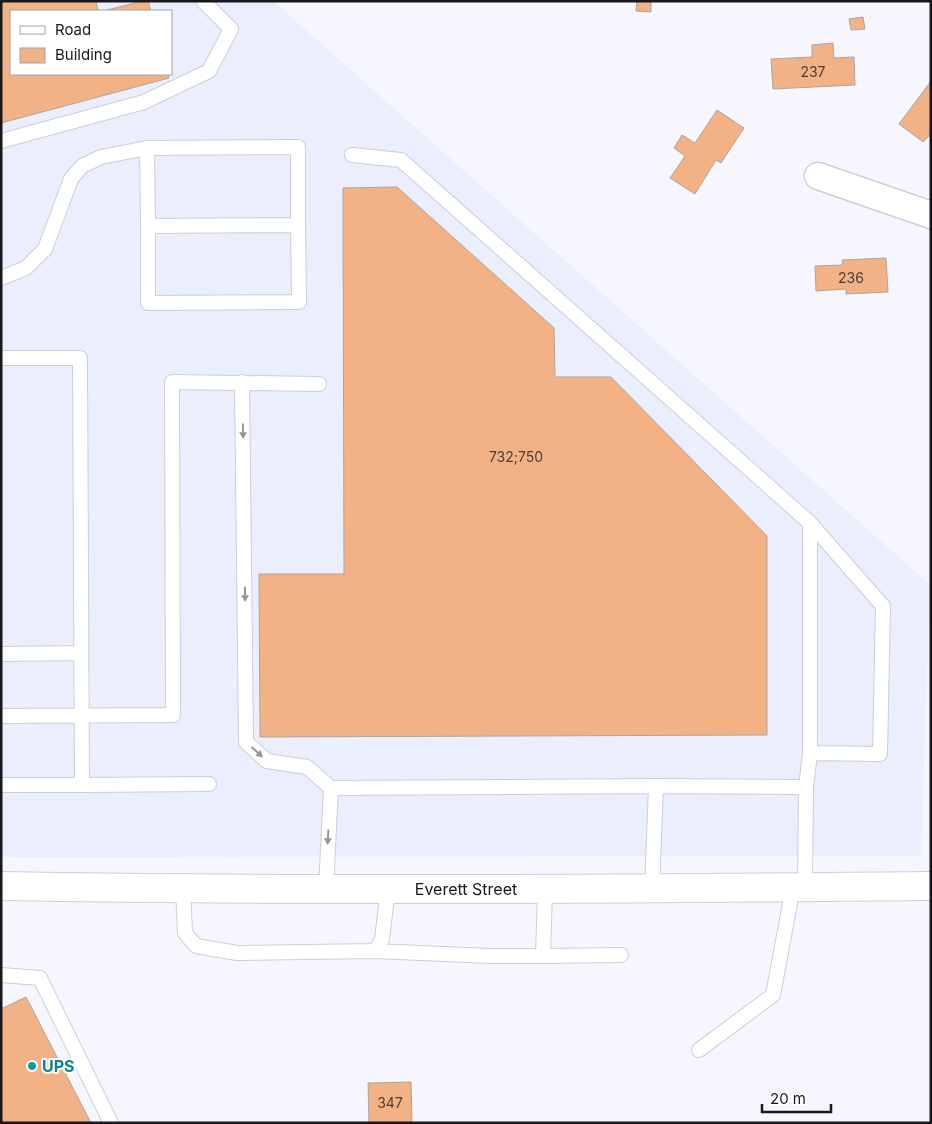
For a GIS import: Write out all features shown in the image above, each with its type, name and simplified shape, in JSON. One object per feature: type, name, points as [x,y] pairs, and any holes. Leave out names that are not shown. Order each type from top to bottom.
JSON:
[{"type":"street","points":[[818,176],[931,214]]},
{"type":"street","name":"Everett Street","points":[[1,886],[182,889],[545,889],[931,886]]},
{"type":"lane","points":[[1,141],[144,102],[209,71],[231,28],[203,1]]},
{"type":"lane","points":[[1,278],[26,268],[45,249],[72,180],[82,166],[101,157],[147,148],[298,147],[299,302],[148,303],[147,148]]},
{"type":"lane","points":[[352,154],[401,160],[810,523],[882,606],[880,754],[810,752]]},
{"type":"lane","points":[[148,226],[298,225]]},
{"type":"lane","points":[[1,358],[80,358],[82,785]]},
{"type":"lane","points":[[1,716],[173,715],[172,382],[319,384]]},
{"type":"lane","points":[[242,382],[246,742],[266,761],[307,767],[331,788],[806,787]]},
{"type":"lane","points":[[699,1050],[773,995],[799,887],[810,752],[810,523]]},
{"type":"lane","points":[[1,654],[81,653]]},
{"type":"lane","points":[[1,785],[209,784]]},
{"type":"lane","points":[[652,888],[656,786]]},
{"type":"lane","points":[[326,889],[331,788]]},
{"type":"lane","points":[[182,889],[185,933],[196,946],[237,953],[375,951],[490,956],[621,955]]},
{"type":"lane","points":[[375,951],[382,939],[388,889]]},
{"type":"lane","points":[[543,956],[545,889]]},
{"type":"lane","points":[[1,975],[40,978],[111,1123]]},
{"type":"shaded area","points":[[1,1],[273,1],[930,585],[921,856],[1,857]]},
{"type":"building","points":[[1,1],[96,1],[98,10],[10,10],[10,75],[168,75],[169,78],[1,123]]},
{"type":"building","points":[[148,1],[151,10],[107,10]]},
{"type":"building","points":[[637,1],[651,1],[651,12],[636,11]]},
{"type":"building","points":[[863,17],[865,29],[851,30],[849,19]]},
{"type":"building","points":[[833,43],[834,58],[854,57],[855,85],[773,89],[771,59],[812,57],[812,45]]},
{"type":"building","points":[[931,81],[931,134],[923,142],[899,124]]},
{"type":"building","points":[[717,110],[744,128],[721,163],[716,160],[695,194],[670,178],[685,156],[674,148],[682,135],[695,143]]},
{"type":"building","points":[[397,187],[554,328],[555,377],[611,377],[767,536],[767,735],[260,737],[259,574],[344,574],[343,188]]},
{"type":"building","points":[[886,258],[888,292],[846,294],[846,289],[816,291],[815,266],[843,265],[842,260]]},
{"type":"building","name":"UPS","points":[[26,997],[91,1123],[1,1123],[1,1009]]},
{"type":"building","points":[[411,1082],[412,1123],[369,1123],[368,1083]]},
{"type":"place","name":"UPS","points":[[32,1066]]}]
